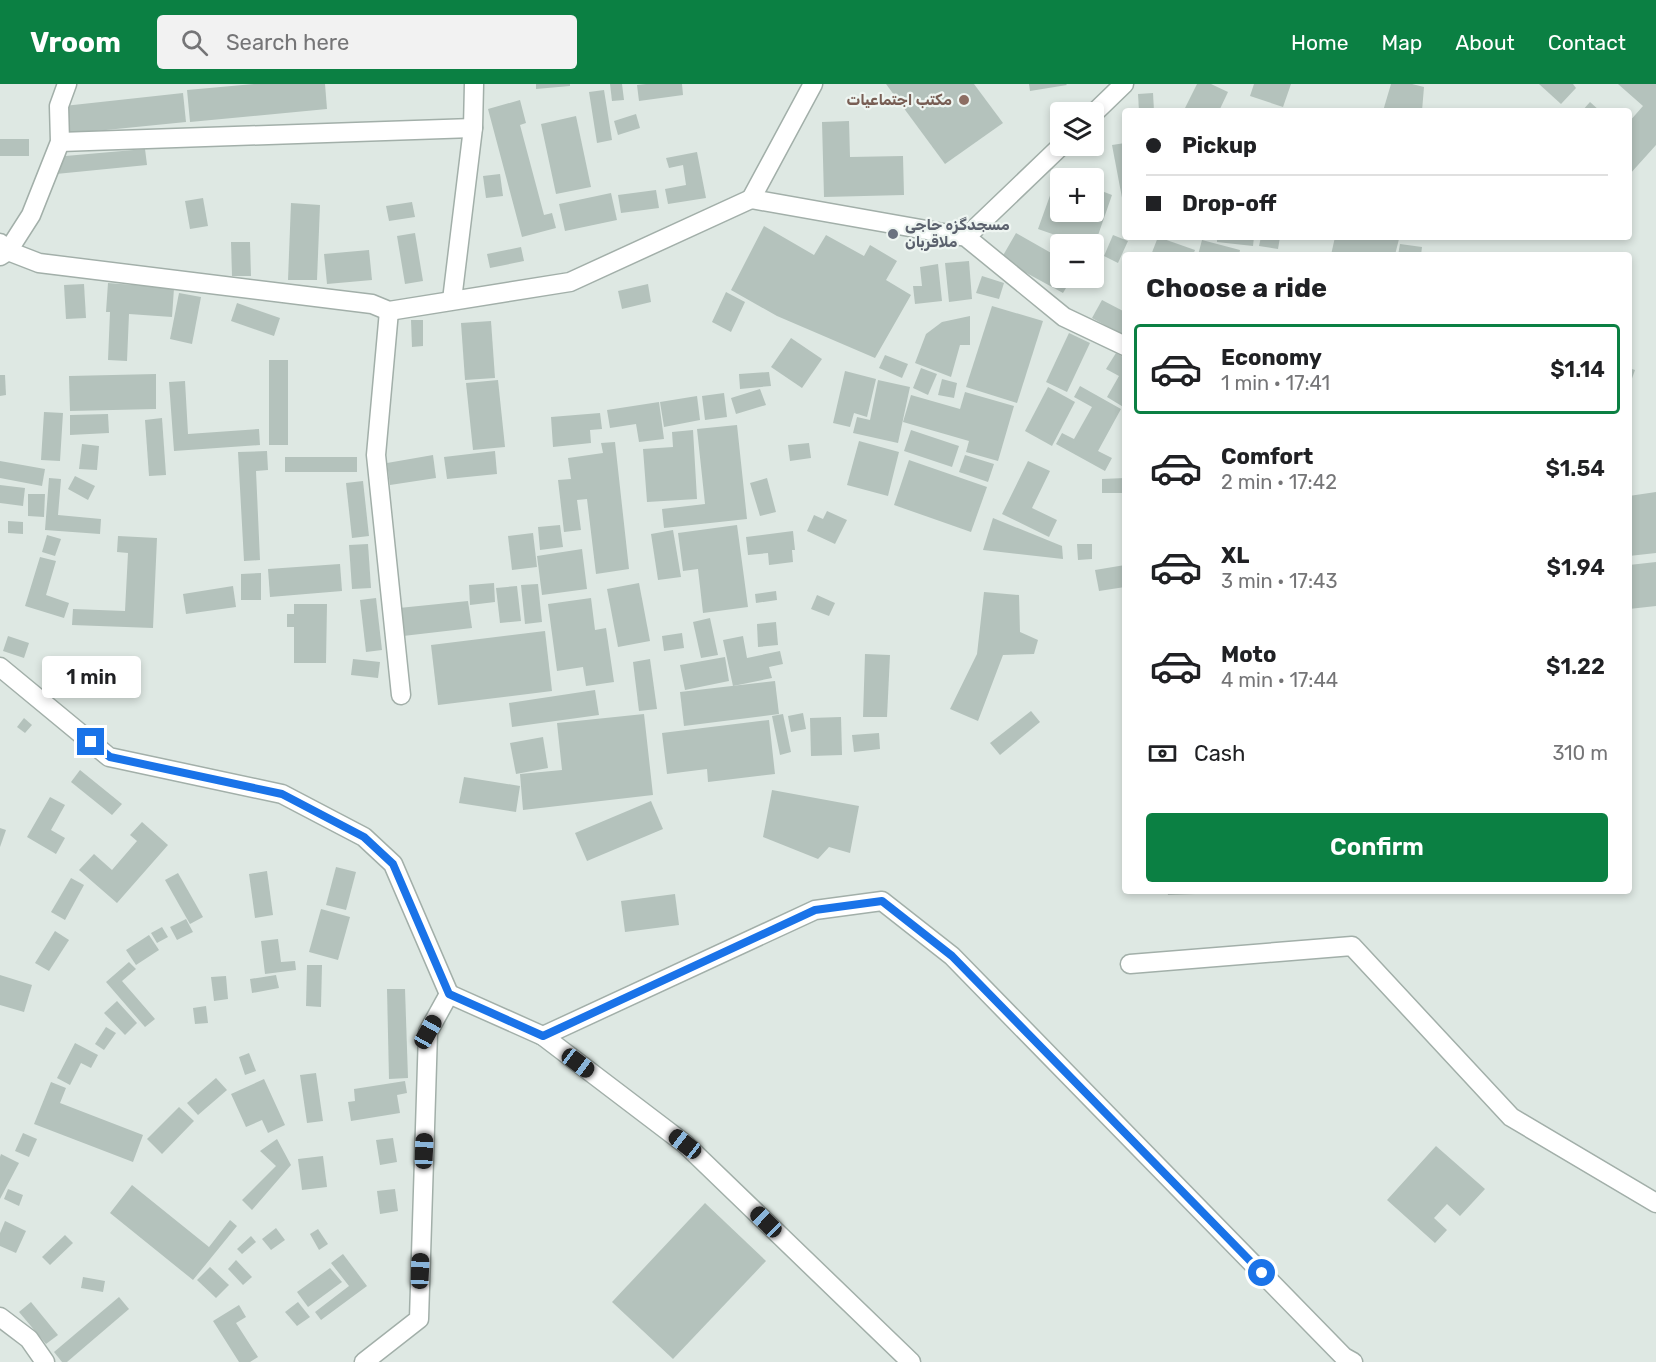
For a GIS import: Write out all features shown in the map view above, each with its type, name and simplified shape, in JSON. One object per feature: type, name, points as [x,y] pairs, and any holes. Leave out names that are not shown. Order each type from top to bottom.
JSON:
[{"type":"street","points":[[67,84],[59,106],[60,142],[31,215],[3,250],[39,263],[372,304],[389,311],[570,282],[751,199],[966,237],[1064,316],[1122,345]]},
{"type":"street","points":[[452,300],[473,128],[474,84]]},
{"type":"street","points":[[751,199],[813,84]]},
{"type":"street","points":[[1104,103],[1124,84]]},
{"type":"street","points":[[60,142],[473,128]]},
{"type":"street","points":[[966,237],[1050,156]]},
{"type":"street","points":[[389,311],[376,455],[401,695]]},
{"type":"street","points":[[0,667],[110,757],[282,794],[364,837],[393,864],[449,994],[543,1036],[685,1144],[911,1362]]},
{"type":"street","points":[[543,1036],[815,910],[882,901],[952,956],[1344,1357],[1353,1362]]},
{"type":"street","points":[[1130,964],[1352,946],[1511,1117],[1656,1203]]},
{"type":"street","points":[[364,1362],[419,1318],[428,1032],[449,994]]},
{"type":"street","points":[[0,1317],[29,1339],[45,1362]]},
{"type":"building","points":[[254,84],[325,84],[327,109],[190,122],[187,90]]},
{"type":"building","points":[[536,84],[570,84],[570,86],[536,89]]},
{"type":"building","points":[[610,84],[622,84],[624,100],[612,101]]},
{"type":"building","points":[[682,84],[683,95],[639,101],[637,85]]},
{"type":"building","points":[[886,84],[974,84],[1003,123],[945,164]]},
{"type":"building","points":[[1029,84],[1066,84],[1067,85],[1030,91]]},
{"type":"building","points":[[1197,84],[1211,84],[1228,92],[1220,108],[1185,108]]},
{"type":"building","points":[[1254,84],[1291,84],[1283,107],[1250,96]]},
{"type":"building","points":[[1391,84],[1412,84],[1424,87],[1422,108],[1384,108]]},
{"type":"building","points":[[1539,84],[1573,84],[1576,88],[1561,104]]},
{"type":"building","points":[[1618,84],[1656,84],[1656,145],[1632,172],[1632,119],[1643,106]]},
{"type":"building","points":[[604,90],[612,140],[597,143],[589,92]]},
{"type":"building","points":[[183,93],[186,122],[66,134],[64,106]]},
{"type":"building","points":[[1153,93],[1154,108],[1139,108],[1138,94]]},
{"type":"building","points":[[520,100],[526,123],[520,125],[544,215],[552,213],[556,228],[522,237],[488,109]]},
{"type":"building","points":[[1590,102],[1597,108],[1585,108]]},
{"type":"building","points":[[636,114],[640,128],[618,135],[614,121]]},
{"type":"building","points":[[576,116],[591,187],[556,194],[541,124]]},
{"type":"building","points":[[849,121],[850,157],[903,156],[904,195],[824,197],[822,122]]},
{"type":"building","points":[[0,139],[29,139],[29,156],[0,156]]},
{"type":"building","points":[[1122,143],[1122,198],[1112,145]]},
{"type":"building","points":[[145,149],[147,165],[56,174],[54,157]]},
{"type":"building","points":[[697,152],[706,198],[668,204],[665,189],[686,185],[683,165],[669,168],[666,158]]},
{"type":"building","points":[[500,174],[503,196],[486,198],[483,176]]},
{"type":"building","points":[[656,190],[659,208],[621,213],[618,195]]},
{"type":"building","points":[[1104,192],[1112,195],[1104,218]]},
{"type":"building","points":[[611,193],[617,220],[565,231],[559,204]]},
{"type":"building","points":[[1050,196],[1050,222],[1103,222],[1098,234],[1052,234],[1038,229]]},
{"type":"building","points":[[203,198],[208,226],[190,229],[185,201]]},
{"type":"building","points":[[412,202],[415,217],[389,221],[386,206]]},
{"type":"building","points":[[291,203],[320,205],[317,280],[288,280]]},
{"type":"building","points":[[764,226],[814,255],[826,235],[864,256],[870,245],[897,261],[886,280],[911,295],[875,358],[777,316],[731,290]]},
{"type":"building","points":[[415,233],[423,281],[405,284],[397,236]]},
{"type":"building","points":[[1016,233],[1050,252],[1050,286],[1001,259]]},
{"type":"building","points":[[1113,235],[1128,241],[1118,263],[1104,256]]},
{"type":"building","points":[[1157,240],[1167,240],[1195,250],[1194,252],[1152,252]]},
{"type":"building","points":[[1202,240],[1240,250],[1240,252],[1199,252]]},
{"type":"building","points":[[1217,240],[1254,240],[1253,246],[1217,242]]},
{"type":"building","points":[[1260,240],[1280,240],[1278,249],[1259,246]]},
{"type":"building","points":[[1334,240],[1399,240],[1396,252],[1332,252]]},
{"type":"building","points":[[231,242],[250,242],[251,276],[232,276]]},
{"type":"building","points":[[1400,244],[1422,247],[1421,252],[1399,252]]},
{"type":"building","points":[[521,247],[524,261],[490,268],[487,254]]},
{"type":"building","points":[[369,250],[372,280],[327,284],[324,254]]},
{"type":"building","points":[[969,261],[972,299],[949,302],[945,263]]},
{"type":"building","points":[[938,264],[942,301],[915,304],[913,286],[922,286],[920,267]]},
{"type":"building","points":[[982,276],[1004,283],[999,299],[976,293]]},
{"type":"building","points":[[108,283],[174,288],[172,317],[129,314],[127,361],[108,360],[110,312],[106,312]]},
{"type":"building","points":[[84,284],[86,318],[66,319],[64,285]]},
{"type":"building","points":[[648,284],[651,302],[622,309],[618,291]]},
{"type":"building","points":[[1054,288],[1066,288],[1063,293]]},
{"type":"building","points":[[726,292],[745,302],[731,332],[712,322]]},
{"type":"building","points":[[179,293],[201,297],[192,344],[170,339]]},
{"type":"building","points":[[1102,300],[1122,310],[1122,334],[1092,318]]},
{"type":"building","points":[[237,303],[280,318],[274,336],[231,321]]},
{"type":"building","points":[[992,306],[1043,321],[1017,403],[966,387]]},
{"type":"building","points":[[970,316],[970,345],[960,345],[951,377],[915,363],[926,334],[942,322]]},
{"type":"building","points":[[411,320],[423,320],[423,346],[412,347]]},
{"type":"building","points":[[491,321],[495,378],[465,380],[461,323]]},
{"type":"building","points":[[1069,333],[1090,343],[1067,392],[1046,382]]},
{"type":"building","points":[[791,338],[822,359],[802,388],[771,367]]},
{"type":"building","points":[[1116,353],[1122,356],[1122,406],[1107,397],[1119,376],[1106,369]]},
{"type":"building","points":[[885,355],[908,364],[902,378],[879,368]]},
{"type":"building","points":[[269,360],[288,360],[288,445],[269,445]]},
{"type":"building","points":[[921,368],[937,374],[928,395],[913,388]]},
{"type":"building","points":[[845,371],[876,379],[867,417],[854,413],[850,427],[833,423]]},
{"type":"building","points":[[769,372],[771,386],[740,389],[739,374]]},
{"type":"building","points":[[156,374],[156,409],[70,411],[69,376]]},
{"type":"building","points":[[0,375],[5,375],[6,395],[0,396]]},
{"type":"building","points":[[942,379],[957,383],[954,398],[938,395]]},
{"type":"building","points":[[498,380],[505,447],[473,450],[466,383]]},
{"type":"building","points":[[878,380],[910,387],[898,443],[853,433],[857,417],[870,420]]},
{"type":"building","points":[[185,381],[188,434],[259,429],[260,445],[174,451],[169,382]]},
{"type":"building","points":[[1080,386],[1121,409],[1098,451],[1112,458],[1105,471],[1056,444],[1062,433],[1074,439],[1092,407],[1074,397]]},
{"type":"building","points":[[1048,387],[1075,402],[1052,446],[1025,431]]},
{"type":"building","points":[[760,389],[766,405],[736,414],[731,398]]},
{"type":"building","points":[[965,392],[1014,406],[998,461],[966,452],[969,441],[903,422],[911,395],[960,409]]},
{"type":"building","points":[[724,393],[727,417],[705,420],[702,396]]},
{"type":"building","points":[[697,396],[700,420],[664,427],[660,402]]},
{"type":"building","points":[[659,402],[664,439],[639,442],[636,424],[610,428],[607,410]]},
{"type":"building","points":[[44,412],[63,413],[60,461],[41,460]]},
{"type":"building","points":[[600,413],[602,429],[590,430],[591,443],[553,447],[551,417]]},
{"type":"building","points":[[108,414],[109,433],[70,435],[70,415]]},
{"type":"building","points":[[162,418],[166,475],[149,476],[145,420]]},
{"type":"building","points":[[737,425],[747,519],[664,528],[662,509],[705,504],[697,429]]},
{"type":"building","points":[[693,430],[697,499],[647,502],[643,449],[673,447],[672,432]]},
{"type":"building","points":[[911,430],[959,446],[952,467],[904,451]]},
{"type":"building","points":[[859,441],[899,452],[888,496],[847,485]]},
{"type":"building","points":[[615,442],[629,569],[596,574],[587,499],[577,500],[581,530],[564,532],[558,480],[571,479],[568,458],[603,453],[601,443]]},
{"type":"building","points":[[809,443],[811,458],[790,461],[788,445]]},
{"type":"building","points":[[82,444],[99,446],[97,470],[79,469]]},
{"type":"building","points":[[267,451],[268,470],[256,471],[260,560],[244,561],[238,452]]},
{"type":"building","points":[[495,451],[497,474],[447,479],[444,457]]},
{"type":"building","points":[[433,455],[436,478],[390,485],[387,463]]},
{"type":"building","points":[[965,455],[994,464],[988,482],[959,472]]},
{"type":"building","points":[[285,457],[357,457],[357,472],[285,472]]},
{"type":"building","points":[[909,460],[987,487],[971,532],[894,505]]},
{"type":"building","points":[[0,461],[45,469],[42,486],[0,478]]},
{"type":"building","points":[[1028,461],[1050,471],[1032,508],[1057,520],[1049,537],[1002,514]]},
{"type":"building","points":[[75,476],[95,486],[88,500],[68,489]]},
{"type":"building","points":[[49,478],[61,479],[58,515],[101,519],[100,534],[45,530]]},
{"type":"building","points":[[767,478],[776,512],[760,516],[750,483]]},
{"type":"building","points":[[1122,478],[1122,493],[1102,493],[1102,479]]},
{"type":"building","points":[[363,481],[369,536],[352,538],[346,483]]},
{"type":"building","points":[[0,485],[25,488],[23,506],[0,503]]},
{"type":"building","points":[[1656,492],[1656,553],[1632,556],[1632,496]]},
{"type":"building","points":[[28,494],[45,494],[44,517],[28,516]]},
{"type":"building","points":[[827,511],[847,520],[835,544],[807,531],[814,515],[823,519]]},
{"type":"building","points":[[993,518],[1062,546],[1063,559],[983,550]]},
{"type":"building","points":[[8,521],[23,522],[23,534],[8,533]]},
{"type":"building","points":[[560,525],[563,547],[540,550],[538,527]]},
{"type":"building","points":[[737,525],[748,607],[703,613],[698,569],[683,571],[678,533]]},
{"type":"building","points":[[673,530],[681,577],[658,580],[651,534]]},
{"type":"building","points":[[793,531],[795,550],[792,550],[793,562],[769,565],[768,553],[748,555],[746,537]]},
{"type":"building","points":[[533,533],[537,567],[512,570],[508,536]]},
{"type":"building","points":[[47,535],[61,539],[55,556],[42,552]]},
{"type":"building","points":[[118,536],[157,538],[153,628],[72,625],[73,609],[125,611],[128,553],[117,552]]},
{"type":"building","points":[[368,544],[371,588],[352,589],[349,545]]},
{"type":"building","points":[[1077,544],[1092,544],[1092,559],[1078,560]]},
{"type":"building","points":[[582,549],[587,589],[542,595],[537,556]]},
{"type":"building","points":[[40,557],[56,561],[46,595],[69,603],[64,618],[25,606]]},
{"type":"building","points":[[1656,562],[1656,606],[1632,609],[1632,565]]},
{"type":"building","points":[[340,564],[342,591],[270,597],[268,569]]},
{"type":"building","points":[[1122,566],[1122,587],[1099,591],[1095,570]]},
{"type":"building","points":[[261,573],[261,600],[241,600],[241,574]]},
{"type":"building","points":[[494,583],[495,602],[470,605],[469,585]]},
{"type":"building","points":[[639,583],[650,641],[618,647],[607,589]]},
{"type":"building","points":[[538,584],[542,622],[525,624],[521,585]]},
{"type":"building","points":[[233,586],[236,607],[186,614],[183,594]]},
{"type":"building","points":[[517,586],[521,621],[500,623],[496,588]]},
{"type":"building","points":[[776,591],[777,600],[756,603],[755,594]]},
{"type":"building","points":[[984,592],[1019,595],[1020,632],[1038,640],[1034,654],[1003,655],[978,721],[950,709],[977,654]]},
{"type":"building","points":[[817,595],[835,603],[829,616],[811,609]]},
{"type":"building","points":[[376,598],[382,650],[366,652],[360,600]]},
{"type":"building","points":[[591,598],[595,630],[606,628],[614,682],[586,686],[583,667],[557,671],[548,604]]},
{"type":"building","points":[[468,601],[472,628],[403,636],[399,608]]},
{"type":"building","points":[[294,604],[327,604],[326,663],[294,663],[294,627],[287,627],[287,614],[294,614]]},
{"type":"building","points":[[710,618],[718,655],[701,658],[693,622]]},
{"type":"building","points":[[776,622],[778,645],[758,647],[757,624]]},
{"type":"building","points":[[545,631],[552,691],[438,705],[431,645]]},
{"type":"building","points":[[682,633],[684,648],[664,651],[662,636]]},
{"type":"building","points":[[8,636],[29,643],[24,658],[3,651]]},
{"type":"building","points":[[743,636],[747,658],[780,651],[783,664],[769,667],[772,678],[733,686],[723,640]]},
{"type":"building","points":[[865,654],[890,655],[887,717],[863,717]]},
{"type":"building","points":[[725,657],[729,681],[685,690],[680,665]]},
{"type":"building","points":[[353,659],[380,662],[378,678],[351,675]]},
{"type":"building","points":[[650,659],[657,709],[639,711],[633,662]]},
{"type":"building","points":[[775,681],[779,714],[684,726],[680,692]]},
{"type":"building","points":[[595,690],[599,715],[512,727],[509,703]]},
{"type":"building","points":[[1031,711],[1040,722],[1000,755],[990,743]]},
{"type":"building","points":[[803,713],[806,729],[791,732],[788,716]]},
{"type":"building","points":[[644,714],[653,795],[523,810],[520,774],[562,770],[557,723]]},
{"type":"building","points":[[783,714],[791,752],[780,755],[772,716]]},
{"type":"building","points":[[841,717],[842,755],[811,756],[810,718]]},
{"type":"building","points":[[24,718],[32,725],[25,733],[17,727]]},
{"type":"building","points":[[769,720],[775,774],[708,782],[707,769],[667,774],[662,733]]},
{"type":"building","points":[[879,733],[880,749],[854,752],[852,735]]},
{"type":"building","points":[[543,737],[548,768],[516,774],[510,743]]},
{"type":"building","points":[[80,770],[122,804],[112,815],[71,782]]},
{"type":"building","points":[[464,777],[520,786],[516,812],[459,803]]},
{"type":"building","points":[[772,790],[859,806],[850,853],[829,847],[818,859],[763,837]]},
{"type":"building","points":[[50,797],[65,805],[51,830],[65,838],[56,854],[27,837]]},
{"type":"building","points":[[651,801],[663,829],[587,861],[575,833]]},
{"type":"building","points":[[142,822],[168,845],[117,903],[79,870],[94,854],[112,870],[137,841],[130,835]]},
{"type":"building","points":[[0,828],[6,830],[0,847]]},
{"type":"building","points":[[336,867],[356,872],[346,910],[326,905]]},
{"type":"building","points":[[267,871],[273,915],[255,918],[249,874]]},
{"type":"building","points":[[178,873],[203,917],[190,924],[165,880]]},
{"type":"building","points":[[71,878],[84,885],[65,920],[51,912]]},
{"type":"building","points":[[675,894],[679,925],[625,932],[621,901]]},
{"type":"building","points":[[321,909],[350,917],[338,960],[309,952]]},
{"type":"building","points":[[186,919],[193,932],[177,940],[170,927]]},
{"type":"building","points":[[162,927],[168,937],[157,943],[151,933]]},
{"type":"building","points":[[55,931],[69,940],[49,971],[35,963]]},
{"type":"building","points":[[149,935],[159,950],[136,965],[126,950]]},
{"type":"building","points":[[278,939],[281,962],[295,961],[296,970],[265,974],[261,941]]},
{"type":"building","points":[[129,962],[136,969],[122,981],[155,1019],[145,1027],[106,982]]},
{"type":"building","points":[[307,965],[322,965],[321,1007],[306,1006]]},
{"type":"building","points":[[0,975],[32,985],[24,1012],[0,1005]]},
{"type":"building","points":[[276,975],[279,988],[252,993],[250,979]]},
{"type":"building","points":[[226,976],[228,999],[214,1001],[211,977]]},
{"type":"building","points":[[387,989],[405,989],[408,1078],[389,1079]]},
{"type":"building","points":[[117,1001],[137,1023],[125,1035],[104,1013]]},
{"type":"building","points":[[206,1006],[208,1023],[195,1024],[193,1008]]},
{"type":"building","points":[[106,1027],[116,1033],[104,1050],[95,1044]]},
{"type":"building","points":[[75,1043],[98,1055],[91,1068],[81,1063],[70,1085],[57,1078]]},
{"type":"building","points":[[249,1053],[256,1071],[245,1075],[239,1057]]},
{"type":"building","points":[[316,1073],[323,1121],[307,1123],[300,1075]]},
{"type":"building","points":[[216,1078],[227,1090],[198,1115],[187,1103]]},
{"type":"building","points":[[264,1079],[285,1125],[268,1133],[262,1120],[246,1127],[231,1094]]},
{"type":"building","points":[[405,1081],[407,1093],[397,1095],[400,1113],[351,1121],[348,1102],[355,1101],[354,1089]]},
{"type":"building","points":[[51,1082],[66,1088],[60,1103],[143,1135],[133,1162],[34,1124]]},
{"type":"building","points":[[179,1107],[194,1121],[162,1154],[147,1139]]},
{"type":"building","points":[[23,1133],[37,1139],[29,1157],[15,1151]]},
{"type":"building","points":[[393,1138],[397,1162],[380,1165],[376,1140]]},
{"type":"building","points":[[277,1139],[291,1165],[252,1210],[242,1200],[276,1166],[260,1151]]},
{"type":"building","points":[[1436,1146],[1485,1189],[1460,1216],[1447,1204],[1434,1218],[1447,1230],[1435,1243],[1387,1200]]},
{"type":"building","points":[[1,1154],[19,1163],[0,1199],[0,1157]]},
{"type":"building","points":[[323,1156],[327,1187],[302,1190],[298,1159]]},
{"type":"building","points":[[132,1185],[209,1247],[230,1220],[237,1226],[193,1280],[110,1213]]},
{"type":"building","points":[[8,1189],[23,1195],[19,1206],[4,1199]]},
{"type":"building","points":[[395,1189],[398,1211],[380,1214],[377,1191]]},
{"type":"building","points":[[705,1203],[766,1261],[673,1359],[612,1302]]},
{"type":"building","points":[[5,1221],[26,1231],[16,1253],[0,1246],[0,1233]]},
{"type":"building","points":[[276,1228],[285,1240],[271,1250],[262,1239]]},
{"type":"building","points":[[318,1229],[328,1244],[319,1250],[310,1234]]},
{"type":"building","points":[[65,1235],[73,1243],[50,1265],[42,1257]]},
{"type":"building","points":[[251,1236],[256,1242],[242,1254],[237,1249]]},
{"type":"building","points":[[343,1254],[367,1286],[321,1320],[315,1312],[349,1286],[331,1263]]},
{"type":"building","points":[[236,1260],[252,1277],[243,1285],[228,1269]]},
{"type":"building","points":[[210,1267],[229,1285],[216,1298],[197,1280]]},
{"type":"building","points":[[330,1268],[342,1282],[308,1307],[297,1292]]},
{"type":"building","points":[[83,1277],[105,1281],[103,1292],[81,1288]]},
{"type":"building","points":[[119,1297],[129,1309],[67,1362],[62,1362],[54,1352]]},
{"type":"building","points":[[31,1302],[58,1335],[46,1344],[19,1312]]},
{"type":"building","points":[[298,1302],[310,1317],[297,1326],[285,1312]]},
{"type":"building","points":[[239,1305],[246,1317],[236,1323],[258,1357],[250,1362],[239,1362],[213,1321]]},
{"type":"place","name":"مکتب اجتماعیات","points":[[964,100]]},
{"type":"place","name":"مسجدگزه حاجی ملاقربان","points":[[893,234]]},
{"type":"route","points":[[91,742],[110,757],[282,794],[364,837],[393,864],[449,994],[543,1036],[815,910],[882,901],[952,956],[1262,1273]]}]
